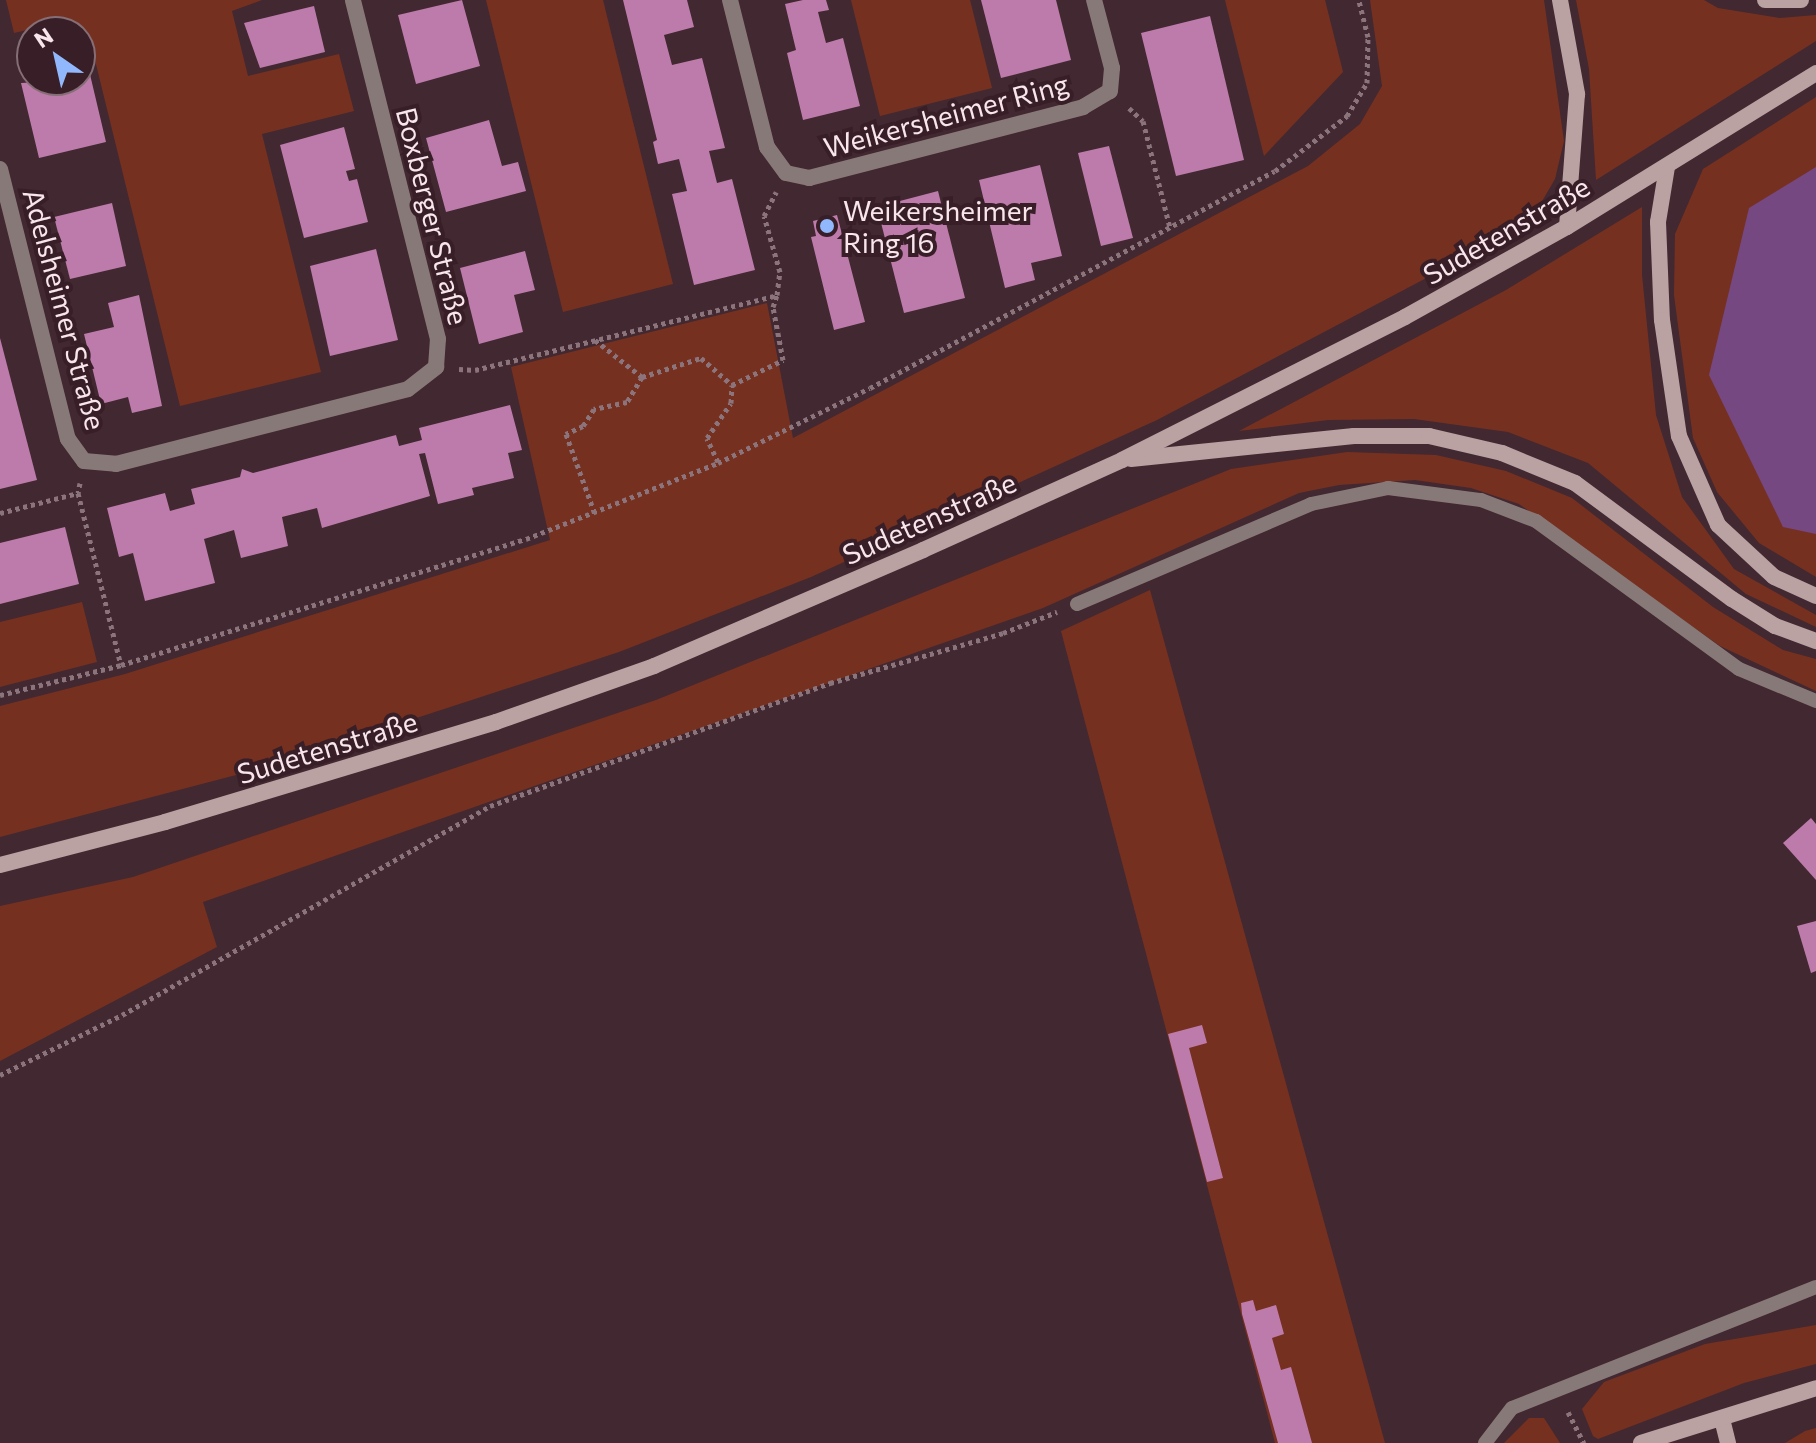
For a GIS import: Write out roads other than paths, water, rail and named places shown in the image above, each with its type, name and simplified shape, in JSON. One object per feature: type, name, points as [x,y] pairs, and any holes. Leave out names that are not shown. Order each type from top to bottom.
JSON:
[{"type":"main road","points":[[1560,0],[1577,94],[1567,227]]},
{"type":"main road","points":[[1765,0],[1801,0]]},
{"type":"main road","name":"Sudetenstraße","points":[[0,865],[333,773],[654,666],[1122,460],[1405,317],[1567,227],[1816,73]]},
{"type":"main road","points":[[1667,167],[1658,222],[1662,320],[1679,436],[1718,525],[1774,577],[1816,596]]},
{"type":"main road","points":[[1122,460],[1354,436],[1429,436],[1502,453],[1575,483],[1732,599],[1775,626],[1816,641]]},
{"type":"main road","points":[[1641,1443],[1671,1440],[1722,1419],[1816,1388]]},
{"type":"main road","points":[[1722,1419],[1728,1443]]},
{"type":"street","name":"Boxberger Straße","points":[[84,461],[116,464],[408,389],[436,367],[438,339],[353,0]]},
{"type":"street","name":"Weikersheimer Ring","points":[[730,0],[767,147],[786,173],[809,178],[1083,107],[1110,91],[1112,68],[1094,0]]},
{"type":"street","name":"Adelsheimer Straße","points":[[0,169],[68,439],[84,461]]},
{"type":"lane","points":[[1077,604],[1311,504],[1388,488],[1481,500],[1536,521],[1739,669],[1816,701]]},
{"type":"lane","points":[[1485,1443],[1485,1436],[1512,1408],[1561,1392],[1816,1287]]},
{"type":"place","name":"Weikersheimer Ring 16","points":[[827,226]]}]
